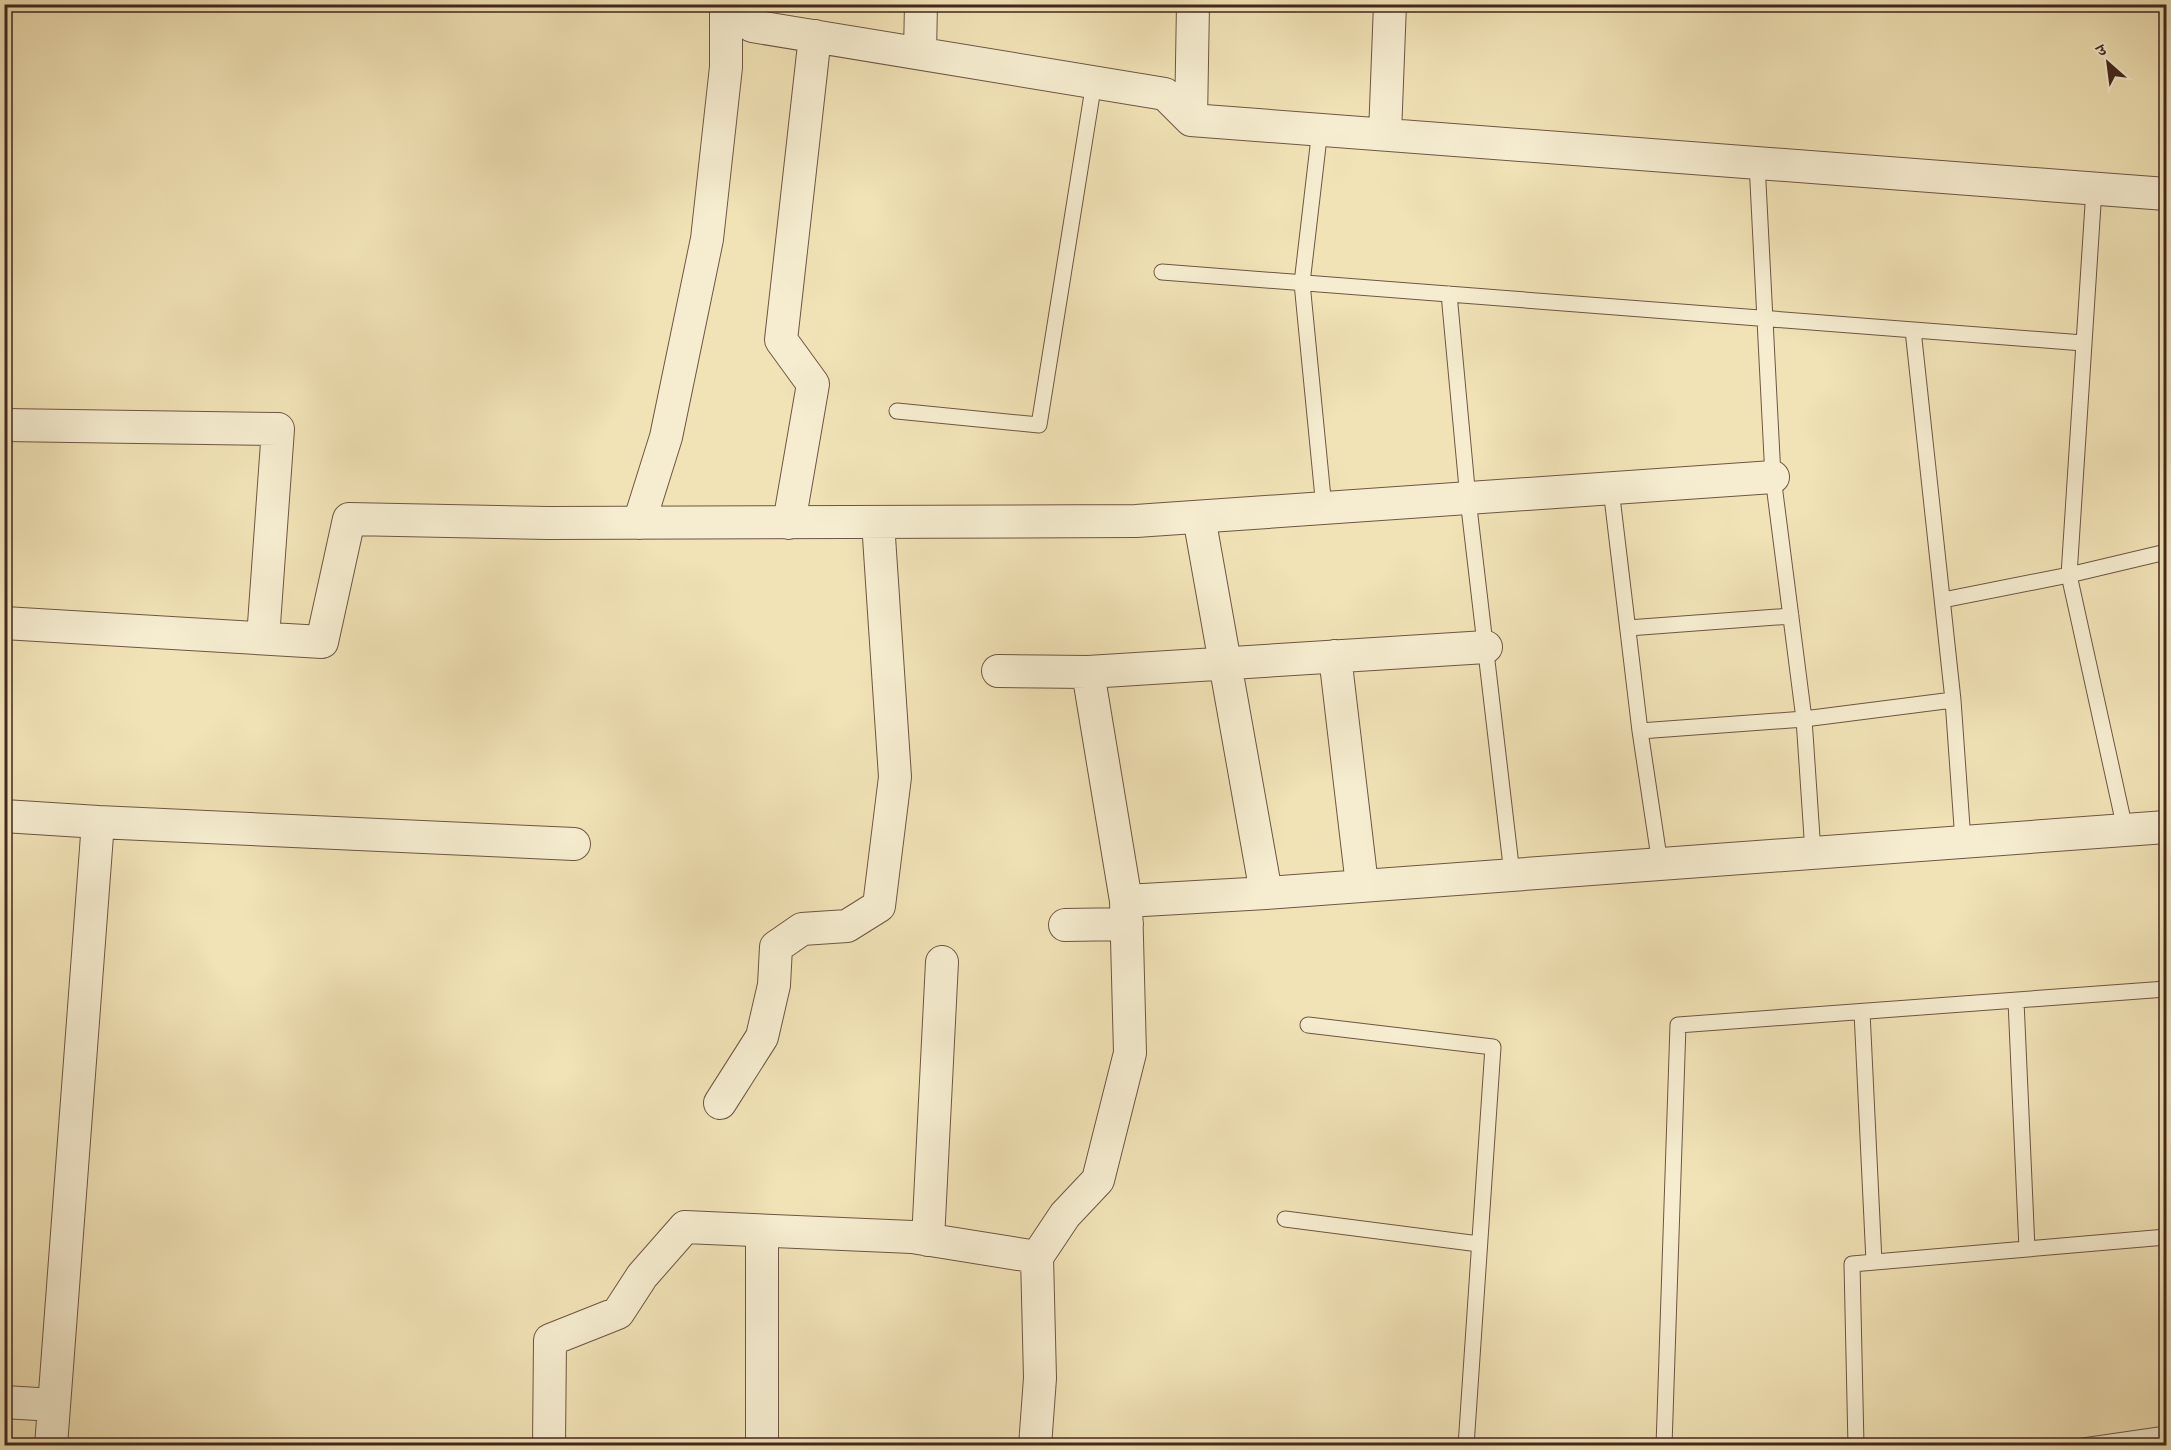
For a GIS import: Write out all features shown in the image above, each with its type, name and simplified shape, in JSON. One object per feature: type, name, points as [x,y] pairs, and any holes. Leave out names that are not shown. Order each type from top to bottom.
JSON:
[{"type":"street","points":[[728,4],[752,26],[1165,94],[1191,120],[2166,194]]},
{"type":"street","points":[[639,523],[666,437],[707,239],[726,67],[728,4]]},
{"type":"street","points":[[920,53],[921,4]]},
{"type":"street","points":[[1191,120],[1193,4]]},
{"type":"street","points":[[1385,134],[1389,4]]},
{"type":"street","points":[[789,523],[813,384],[781,340],[815,36]]},
{"type":"street","points":[[4,425],[278,429],[263,638]]},
{"type":"street","points":[[4,623],[322,642],[348,519],[639,523],[1136,521],[1773,477]]},
{"type":"street","points":[[1199,517],[1266,892]]},
{"type":"street","points":[[720,1103],[762,1036],[774,985],[776,947],[801,929],[847,926],[879,906],[895,777],[878,522]]},
{"type":"street","points":[[998,671],[1088,672],[1486,647]]},
{"type":"street","points":[[1335,656],[1362,885]]},
{"type":"street","points":[[1035,1446],[1040,1378],[1037,1257],[1065,1215],[1098,1180],[1130,1053],[1127,912],[1088,672]]},
{"type":"street","points":[[4,816],[574,844]]},
{"type":"street","points":[[51,1446],[98,822]]},
{"type":"street","points":[[1065,925],[1127,912],[1266,892],[2166,827]]},
{"type":"street","points":[[928,1240],[942,962]]},
{"type":"street","points":[[549,1446],[550,1340],[618,1313],[642,1276],[685,1227],[912,1237],[1037,1257]]},
{"type":"street","points":[[762,1231],[762,1446]]},
{"type":"street","points":[[4,1402],[54,1405]]},
{"type":"lane","points":[[897,411],[1039,425],[1094,82]]},
{"type":"lane","points":[[1320,129],[1302,283],[1324,508]]},
{"type":"lane","points":[[1757,163],[1773,477],[1804,719],[1813,852]]},
{"type":"lane","points":[[2094,189],[2069,575],[2125,830]]},
{"type":"lane","points":[[1162,272],[2083,343]]},
{"type":"lane","points":[[1449,294],[1468,499],[1512,874]]},
{"type":"lane","points":[[1913,330],[1953,700],[1963,841]]},
{"type":"lane","points":[[1611,489],[1640,731],[1660,864]]},
{"type":"lane","points":[[1943,600],[2069,575],[2166,552]]},
{"type":"lane","points":[[1628,628],[1791,616]]},
{"type":"lane","points":[[1640,731],[1804,719],[1953,700]]},
{"type":"lane","points":[[1664,1446],[1678,1025],[2166,989]]},
{"type":"lane","points":[[2016,1000],[2027,1249]]},
{"type":"lane","points":[[1862,1012],[1874,1262]]},
{"type":"lane","points":[[1308,1025],[1492,1047],[1466,1446]]},
{"type":"lane","points":[[1285,1219],[1479,1244]]},
{"type":"lane","points":[[1856,1446],[1852,1264],[2166,1237]]},
{"type":"lane","points":[[2083,1446],[2166,1434]]}]
